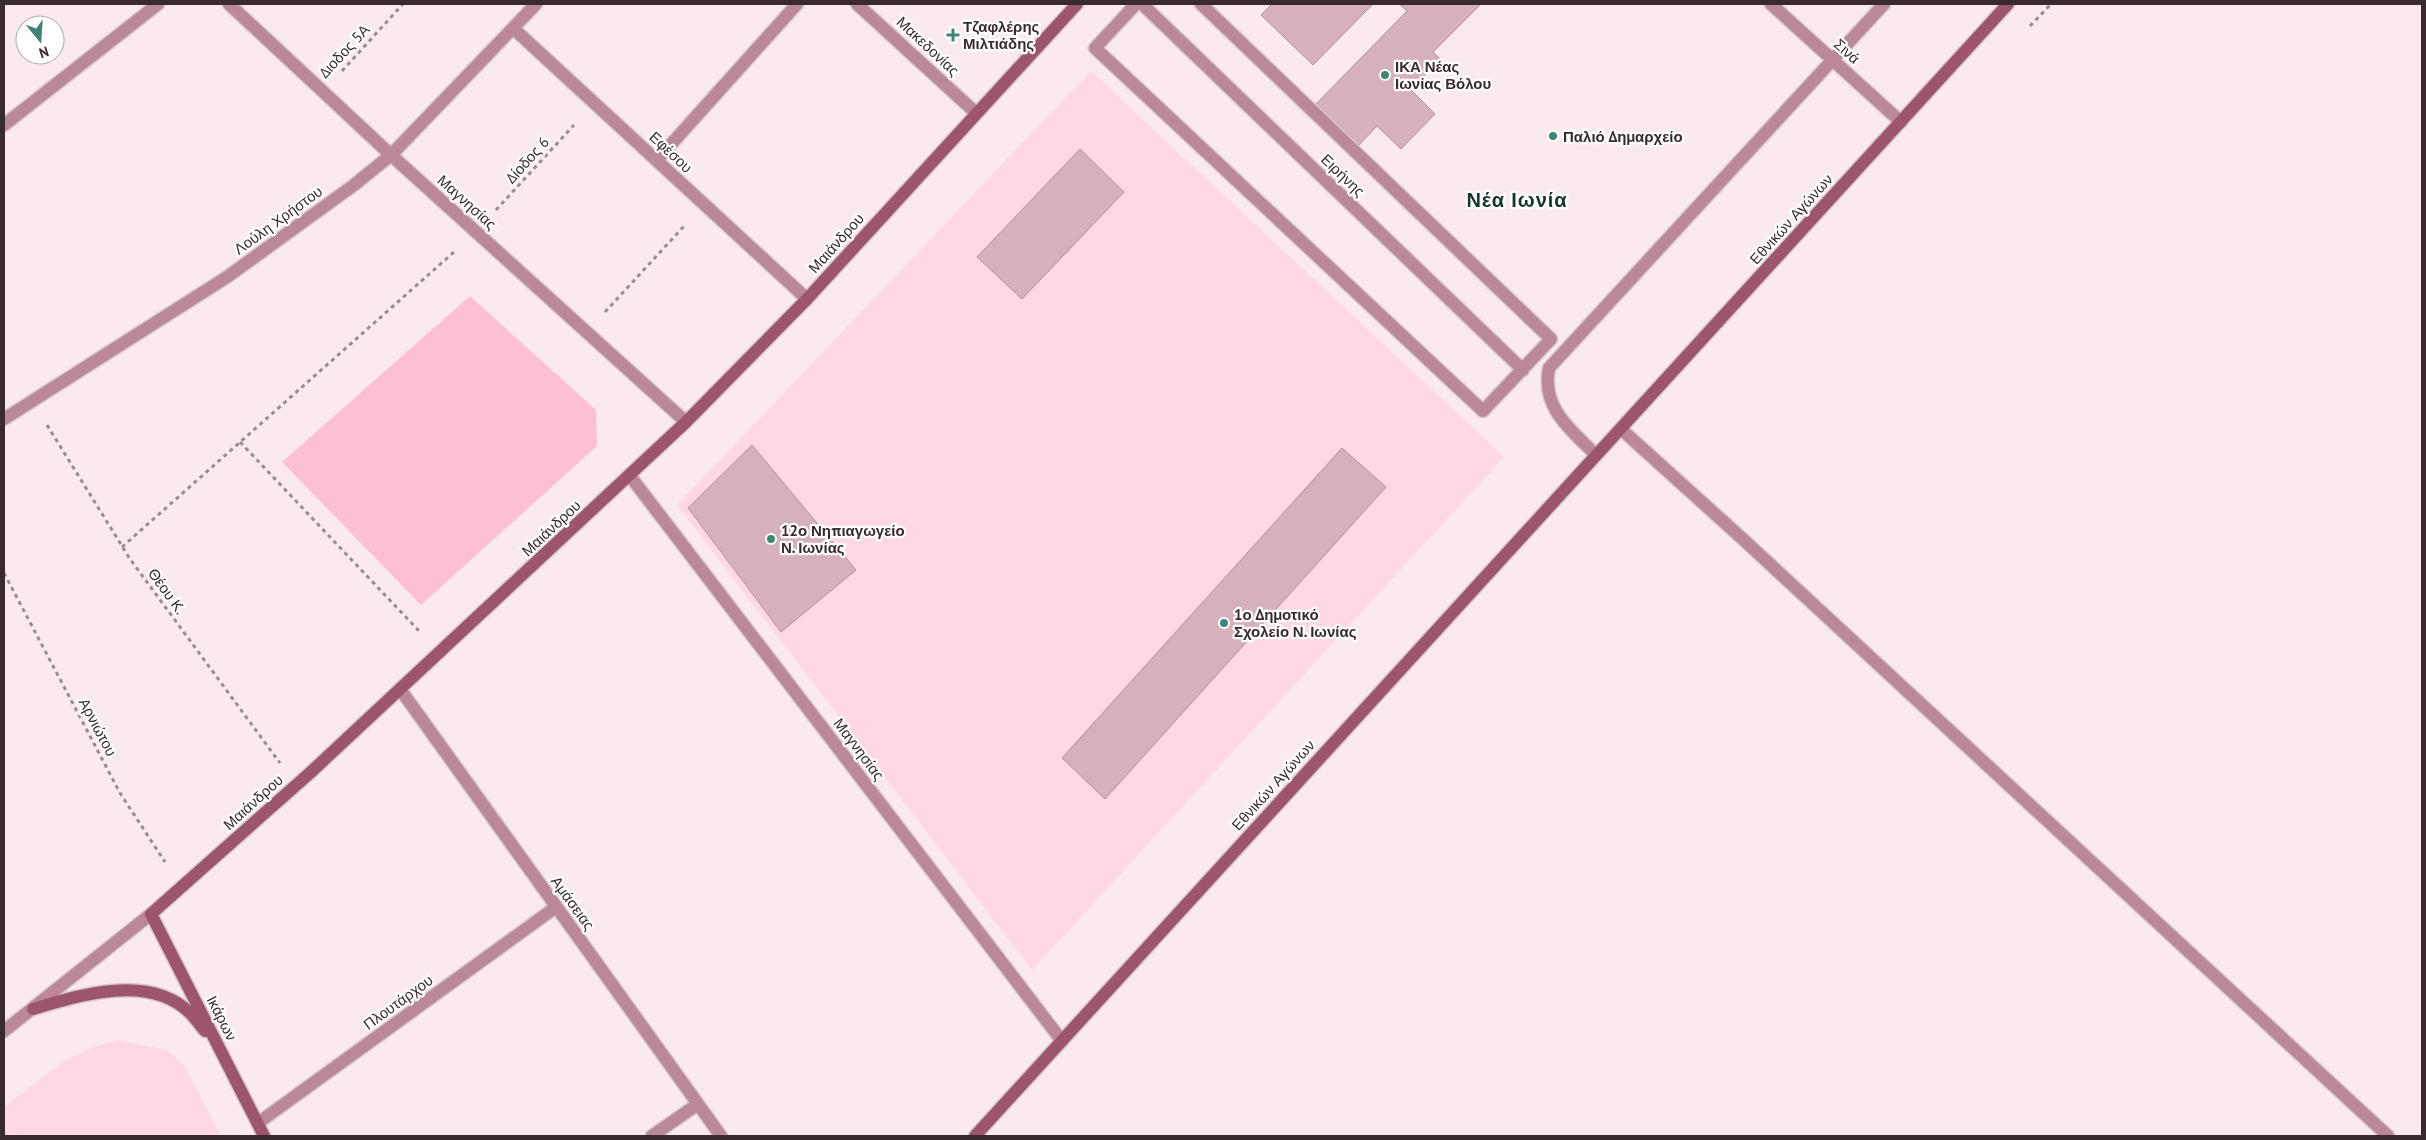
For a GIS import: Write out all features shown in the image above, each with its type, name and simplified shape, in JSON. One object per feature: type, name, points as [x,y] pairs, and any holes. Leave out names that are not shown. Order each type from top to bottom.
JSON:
[{"type":"main road","name":"Μαιάνδρου","points":[[151,914],[296,785],[686,422],[807,299],[1076,4]]},
{"type":"main road","name":"Εθνικών Αγώνων","points":[[975,1136],[2008,4]]},
{"type":"main road","name":"Ικάρων","points":[[151,914],[264,1136]]},
{"type":"main road","points":[[33,1009],[72,997],[117,990],[152,993],[189,1012],[220,1050]]},
{"type":"street","points":[[4,125],[158,4]]},
{"type":"street","name":"Μαγνησίας","points":[[229,4],[390,155],[686,422]]},
{"type":"street","name":"Λούλη Χρήστου","points":[[4,419],[226,277],[298,228],[390,155],[514,29],[536,4]]},
{"type":"street","points":[[657,160],[798,4]]},
{"type":"street","name":"Μακεδονίας","points":[[857,4],[976,113]]},
{"type":"street","points":[[1136,4],[1095,48],[1482,411],[1551,339],[1201,4]]},
{"type":"street","name":"Ειρήνης","points":[[1142,4],[1523,370]]},
{"type":"street","name":"Σινά","points":[[1770,4],[1901,122]]},
{"type":"street","points":[[1596,455],[1564,424],[1551,403],[1546,383],[1549,368],[1884,4]]},
{"type":"street","name":"Εφέσου","points":[[514,29],[807,299]]},
{"type":"street","points":[[1621,429],[1746,542],[2388,1136]]},
{"type":"street","name":"Μαγνησίας","points":[[630,476],[1062,1041]]},
{"type":"street","name":"Αμάσειας","points":[[400,689],[721,1136]]},
{"type":"street","name":"Πλουτάρχου","points":[[258,1123],[556,907]]},
{"type":"street","name":"Μαιάνδρου","points":[[4,1031],[151,914]]},
{"type":"street","points":[[652,1136],[698,1104]]},
{"type":"path","name":"Διοδος 5Α","points":[[323,92],[403,4]]},
{"type":"path","name":"Δίοδος 6","points":[[122,547],[476,232],[594,103]]},
{"type":"path","points":[[598,320],[704,204]]},
{"type":"path","name":"Θέου Κ.","points":[[32,401],[122,547],[296,785]]},
{"type":"path","points":[[240,442],[439,652]]},
{"type":"path","name":"Αρνιώτου","points":[[4,573],[120,793],[181,887]]},
{"type":"shaded area","points":[[1091,71],[1504,457],[1032,970],[677,505]]},
{"type":"shaded area","points":[[470,296],[596,410],[597,446],[421,605],[282,462]]},
{"type":"shaded area","points":[[117,1040],[167,1050],[184,1065],[221,1136],[4,1136],[4,1107],[64,1061],[93,1047]]},
{"type":"building","points":[[1272,4],[1373,4],[1313,65],[1261,15]]},
{"type":"building","name":"ΙΚΑ Νέας Ιωνίας Βόλου","points":[[1399,4],[1481,4],[1433,52],[1440,59],[1411,90],[1435,114],[1401,149],[1377,126],[1358,146],[1315,105],[1407,11]]},
{"type":"building","points":[[1080,149],[1124,192],[1022,299],[977,257]]},
{"type":"building","name":"12ο Νηπιαγωγείο Ν. Ιωνίας","points":[[752,445],[856,570],[781,632],[688,508]]},
{"type":"building","name":"1ο Δημοτικό Σχολείο Ν. Ιωνίας","points":[[1342,448],[1386,487],[1105,799],[1062,758]]},
{"type":"place","name":"Τζαφλέρης Μιλτιάδης","points":[[953,35]]},
{"type":"place","name":"ΙΚΑ Νέας Ιωνίας Βόλου","points":[[1385,75]]},
{"type":"place","name":"Παλιό Δημαρχείο","points":[[1553,136]]},
{"type":"place","name":"12ο Νηπιαγωγείο Ν. Ιωνίας","points":[[771,539]]},
{"type":"place","name":"1ο Δημοτικό Σχολείο Ν. Ιωνίας","points":[[1224,623]]},
{"type":"district","name":"Νέα Ιωνία","points":[[1517,200]]}]
